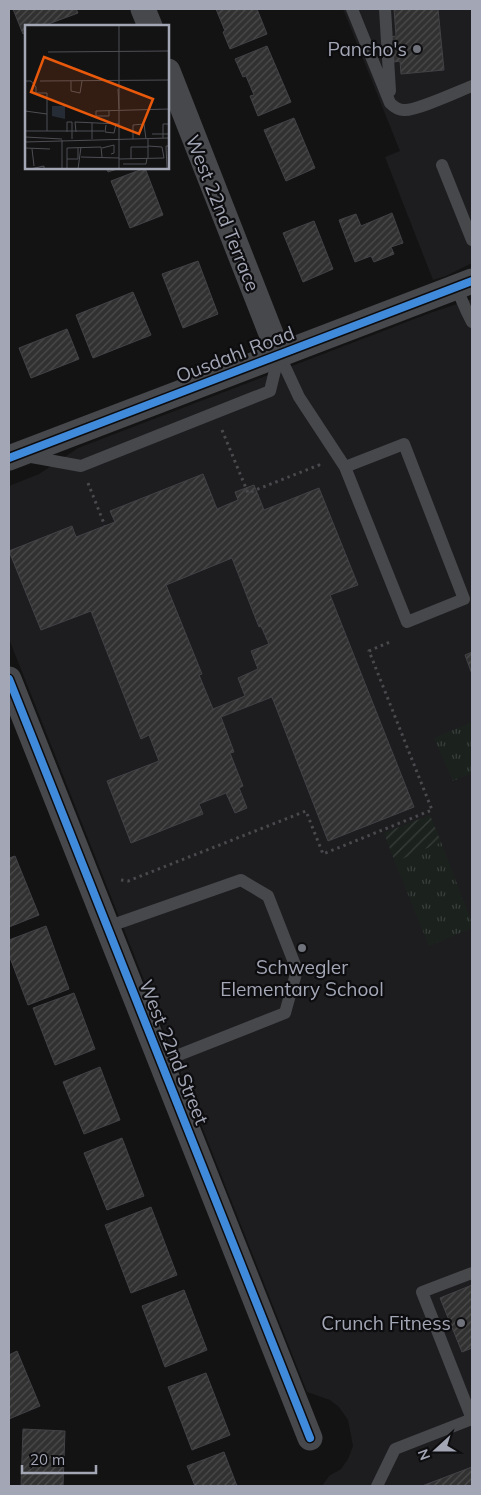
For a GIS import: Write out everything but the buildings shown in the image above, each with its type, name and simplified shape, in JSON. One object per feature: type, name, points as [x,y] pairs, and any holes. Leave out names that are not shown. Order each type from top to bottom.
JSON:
[{"type":"street","points":[[143,9],[150,25]]},
{"type":"street","name":"West 22nd Terrace","points":[[169,75],[280,354]]},
{"type":"street","name":"Ousdahl Road","points":[[14,456],[464,284]]},
{"type":"street","name":"West 22nd Street","points":[[9,679],[310,1438]]},
{"type":"lane","points":[[352,9],[390,103],[397,108],[405,111],[417,108],[472,86]]},
{"type":"lane","points":[[385,9],[390,103]]},
{"type":"lane","points":[[442,165],[472,240]]},
{"type":"lane","points":[[464,284],[467,312],[472,322]]},
{"type":"lane","points":[[14,456],[81,466],[270,391],[280,354]]},
{"type":"lane","points":[[280,354],[299,398],[345,467],[407,622],[464,599],[404,444],[345,467]]},
{"type":"lane","points":[[108,928],[242,880],[268,896],[297,970],[285,1013],[161,1062]]},
{"type":"lane","points":[[377,1486],[395,1449],[472,1419],[422,1292],[472,1273]]},
{"type":"path","points":[[222,428],[248,493],[319,465],[314,457]]},
{"type":"path","points":[[87,480],[105,526]]},
{"type":"path","points":[[121,880],[128,881],[306,811],[323,854],[432,810],[369,650],[392,642]]},
{"type":"shaded area","points":[[343,9],[472,9],[472,263],[446,276],[433,280],[385,157],[400,151]]},
{"type":"shaded area","name":"Schwegler Elementary School","points":[[472,299],[472,1486],[322,1486],[329,1476],[341,1469],[348,1459],[353,1446],[348,1420],[339,1407],[330,1400],[307,1392],[9,639],[9,486],[39,474],[78,448],[430,313]]},
{"type":"green space","points":[[472,722],[472,773],[453,781],[434,738]]},
{"type":"green space","points":[[430,815],[441,842],[395,862],[384,833]]},
{"type":"green space","points":[[441,842],[472,923],[472,928],[429,946],[395,862]]},
{"type":"cycle path","points":[[9,458],[472,281]]},
{"type":"cycle path","points":[[9,679],[310,1438]]},
{"type":"place","name":"Pancho's","points":[[417,49]]},
{"type":"place","name":"Schwegler Elementary School","points":[[302,948]]},
{"type":"place","name":"Crunch Fitness","points":[[461,1323]]}]
